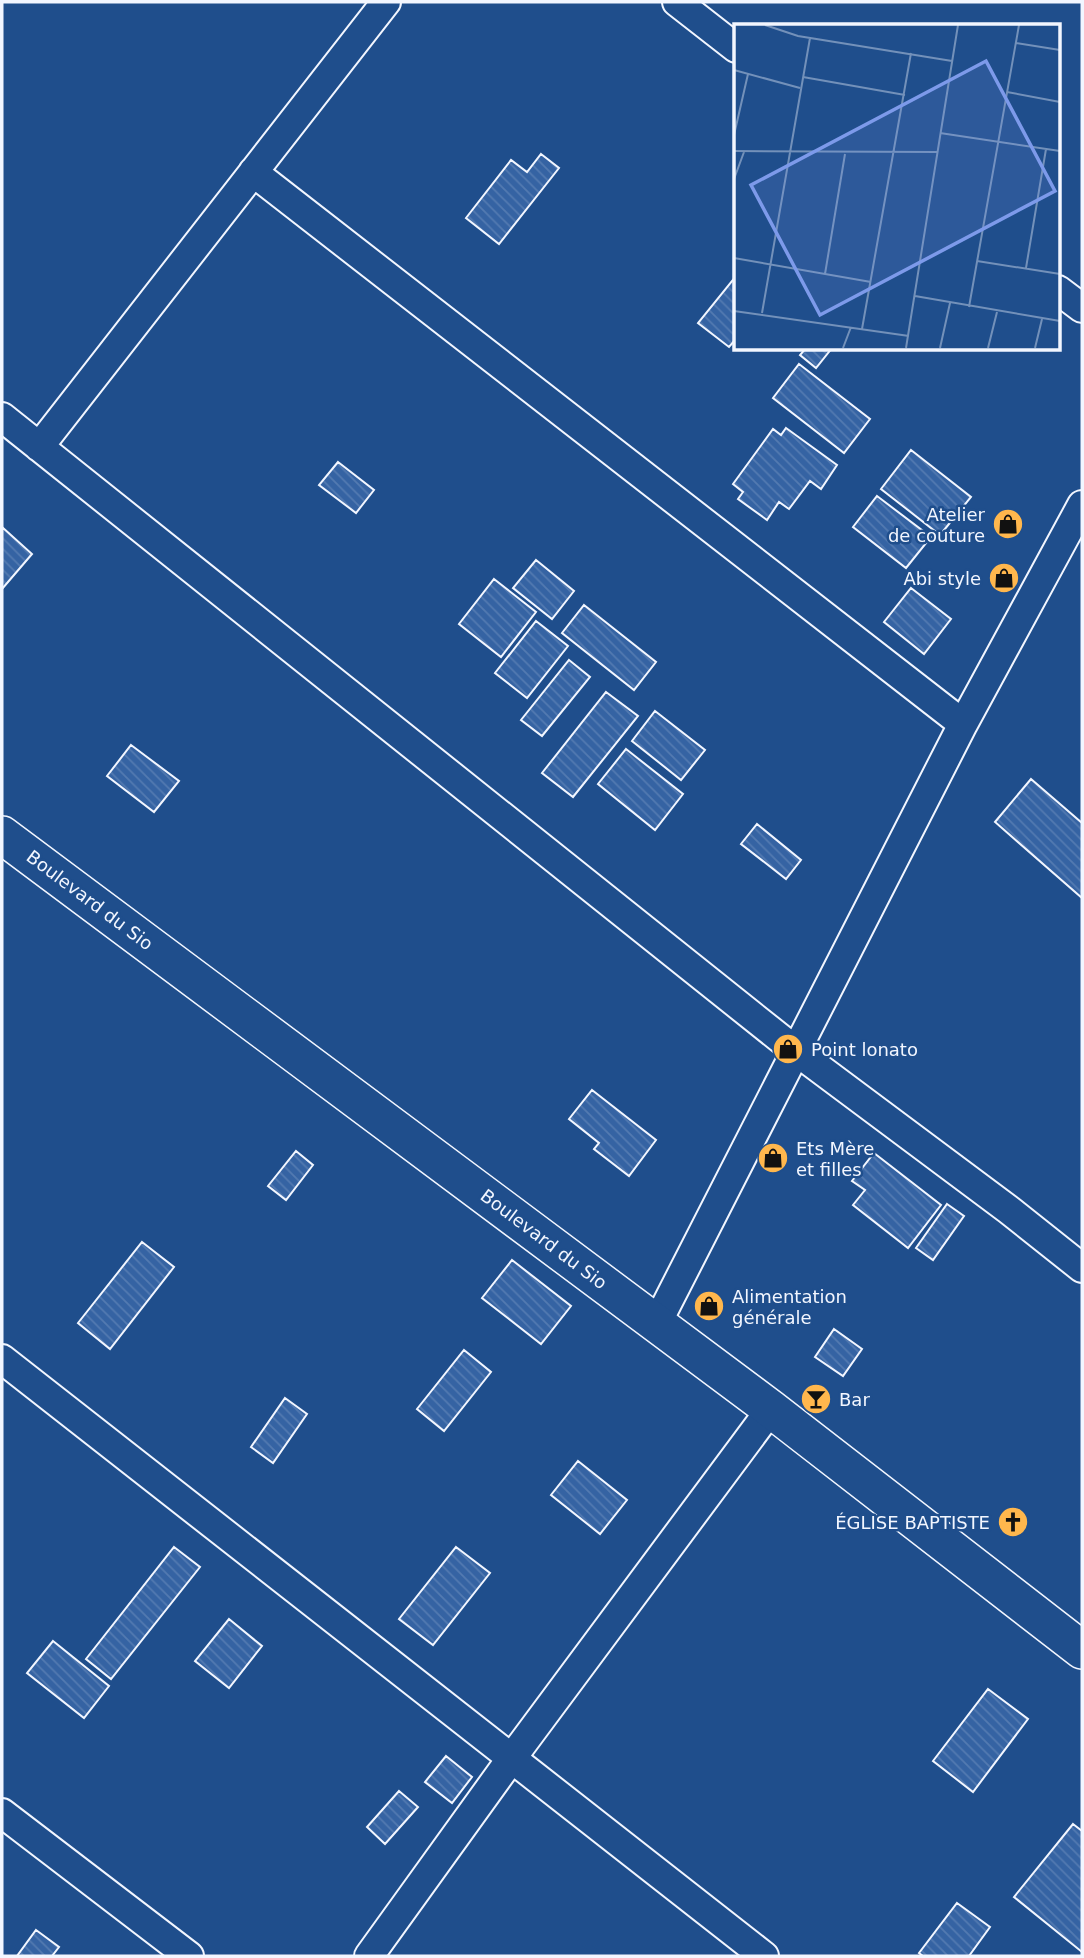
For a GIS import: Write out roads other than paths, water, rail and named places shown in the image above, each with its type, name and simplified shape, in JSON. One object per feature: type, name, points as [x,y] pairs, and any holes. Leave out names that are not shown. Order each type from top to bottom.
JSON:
[{"type":"street","points":[[39,447],[386,2]]},
{"type":"street","points":[[677,2],[734,46]]},
{"type":"street","points":[[253,172],[963,724]]},
{"type":"street","points":[[1060,292],[1082,309]]},
{"type":"street","points":[[2,417],[796,1051],[1082,1268]]},
{"type":"street","points":[[657,1323],[963,724],[1082,505]]},
{"type":"street","name":"Boulevard du Sio","points":[[2,835],[771,1409],[1082,1650]]},
{"type":"street","points":[[2,1359],[764,1956]]},
{"type":"street","points":[[369,1956],[511,1759],[771,1409]]},
{"type":"street","points":[[2,1813],[189,1956]]},
{"type":"place","name":"Atelier de couture","points":[[1008,524]]},
{"type":"place","name":"Abi style","points":[[1004,578]]},
{"type":"place","name":"Point lonato","points":[[788,1049]]},
{"type":"place","name":"Ets Mère et filles","points":[[773,1158]]},
{"type":"place","name":"Alimentation générale","points":[[709,1306]]},
{"type":"place","name":"Bar","points":[[816,1399]]},
{"type":"place","name":"ÉGLISE BAPTISTE","points":[[1013,1522]]}]
